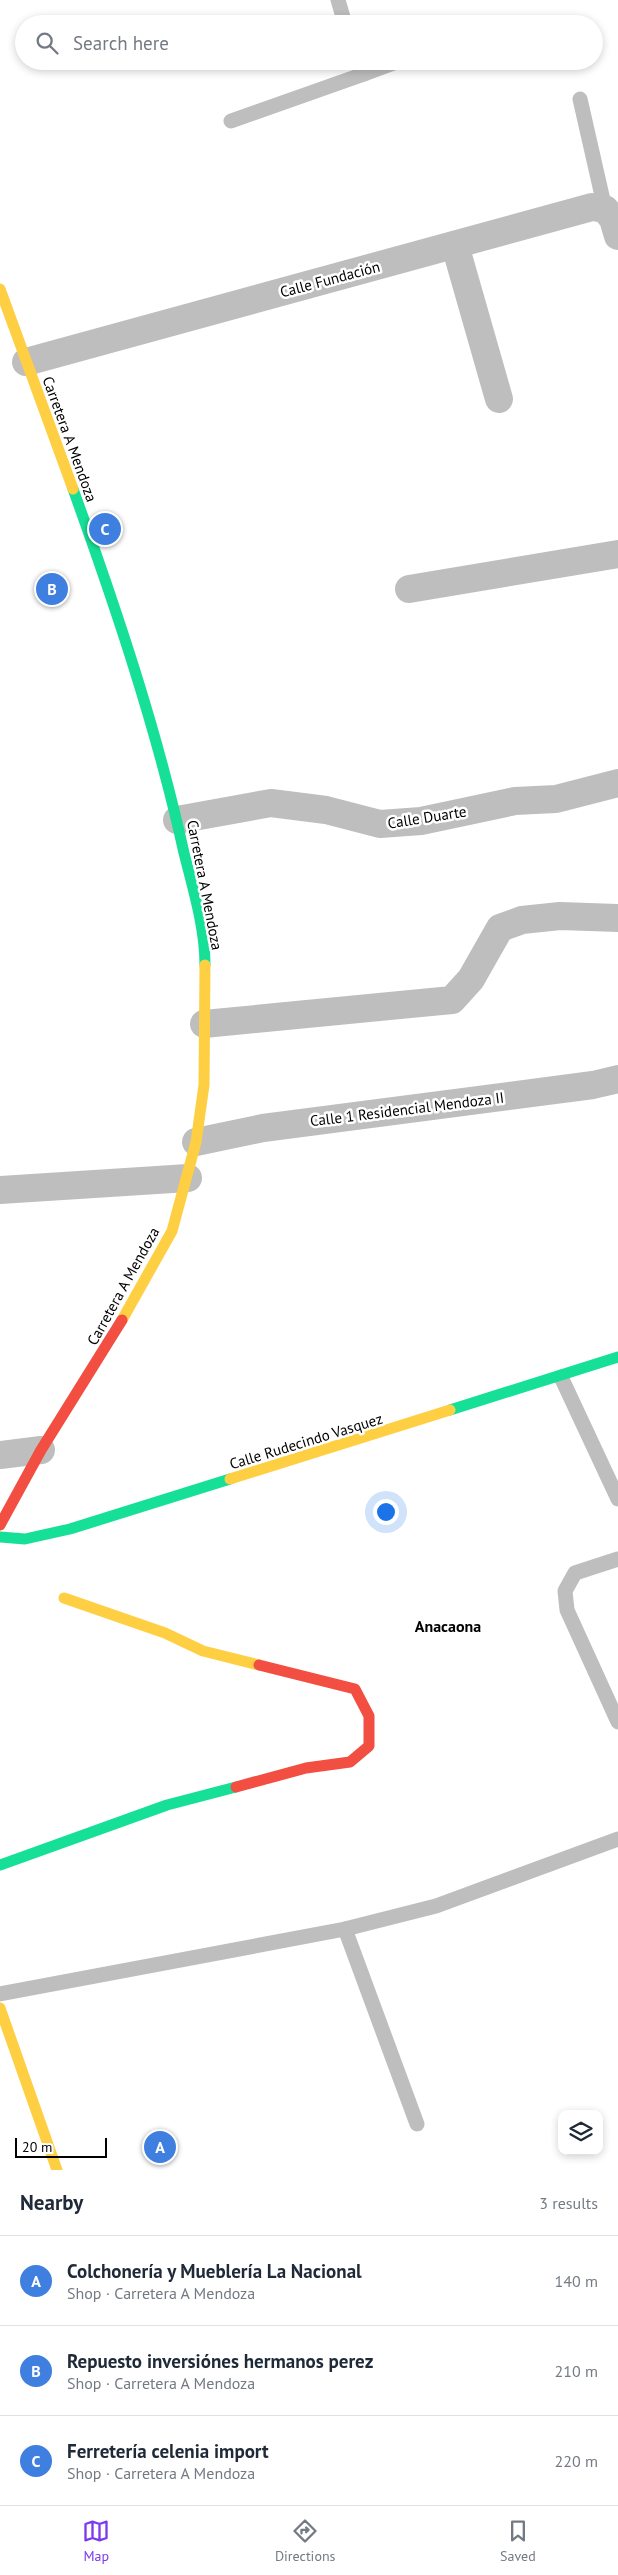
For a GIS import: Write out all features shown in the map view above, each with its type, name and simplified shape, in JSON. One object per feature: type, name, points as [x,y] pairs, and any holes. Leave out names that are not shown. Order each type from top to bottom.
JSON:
[{"type":"street","name":"Calle Fundación","points":[[26,362],[592,207],[605,209]]},
{"type":"street","points":[[605,209],[612,219],[618,236]]},
{"type":"street","points":[[455,245],[499,399]]},
{"type":"street","name":"Carretera A Mendoza","points":[[0,289],[94,547],[152,727],[177,820],[202,931],[205,961],[204,1085],[196,1142],[188,1178],[172,1231],[108,1345],[41,1450],[0,1525]]},
{"type":"street","points":[[409,589],[618,554]]},
{"type":"street","name":"Calle Duarte","points":[[177,820],[271,803],[326,810],[380,824],[421,821],[515,801],[556,799],[618,783]]},
{"type":"street","points":[[204,1024],[452,1000],[471,979],[500,928],[522,920],[560,916],[618,918]]},
{"type":"street","name":"Calle 1 Residencial Mendoza II","points":[[196,1142],[263,1128],[593,1085],[618,1079]]},
{"type":"street","points":[[0,1190],[188,1178]]},
{"type":"street","name":"Calle Rudecindo Vasquez","points":[[0,1537],[25,1539],[70,1529],[618,1357]]},
{"type":"street","points":[[0,1455],[41,1450]]},
{"type":"street","points":[[0,1865],[167,1806],[306,1768],[350,1762],[369,1746],[369,1716],[355,1689],[203,1651],[165,1633],[64,1598]]},
{"type":"street","points":[[0,2008],[57,2170]]},
{"type":"lane","points":[[338,0],[342,15]]},
{"type":"lane","points":[[231,120],[354,70]]},
{"type":"lane","points":[[580,99],[605,209]]},
{"type":"lane","points":[[561,1376],[618,1498]]},
{"type":"lane","points":[[618,1559],[575,1573],[565,1591],[567,1610],[618,1722]]},
{"type":"lane","points":[[0,1994],[345,1929],[436,1906],[618,1839]]},
{"type":"lane","points":[[345,1929],[417,2124]]},
{"type":"traffic: fast","points":[[73,489],[120,624],[161,761],[198,909],[205,965]]},
{"type":"traffic: fast","points":[[450,1410],[618,1357]]},
{"type":"traffic: fast","points":[[0,1537],[25,1539],[70,1529],[230,1479]]},
{"type":"traffic: fast","points":[[0,1865],[167,1805],[236,1787]]},
{"type":"traffic: slow","points":[[0,289],[73,489]]},
{"type":"traffic: slow","points":[[122,1320],[172,1231],[196,1142],[204,1085],[205,965]]},
{"type":"traffic: slow","points":[[230,1479],[450,1410]]},
{"type":"traffic: slow","points":[[64,1598],[165,1633],[203,1651],[259,1665]]},
{"type":"traffic: slow","points":[[0,2008],[57,2170]]},
{"type":"traffic: jam","points":[[0,1525],[41,1450],[122,1320]]},
{"type":"traffic: jam","points":[[236,1787],[306,1768],[350,1762],[369,1746],[369,1716],[355,1689],[259,1665]]},
{"type":"place","name":"Ferretería celenia import","points":[[105,529]]},
{"type":"place","name":"Repuesto inversiónes hermanos perez","points":[[52,589]]},
{"type":"place","name":"Colchonería y Mueblería La Nacional","points":[[160,2147]]},
{"type":"district","name":"Anacaona","points":[[448,1626]]}]
